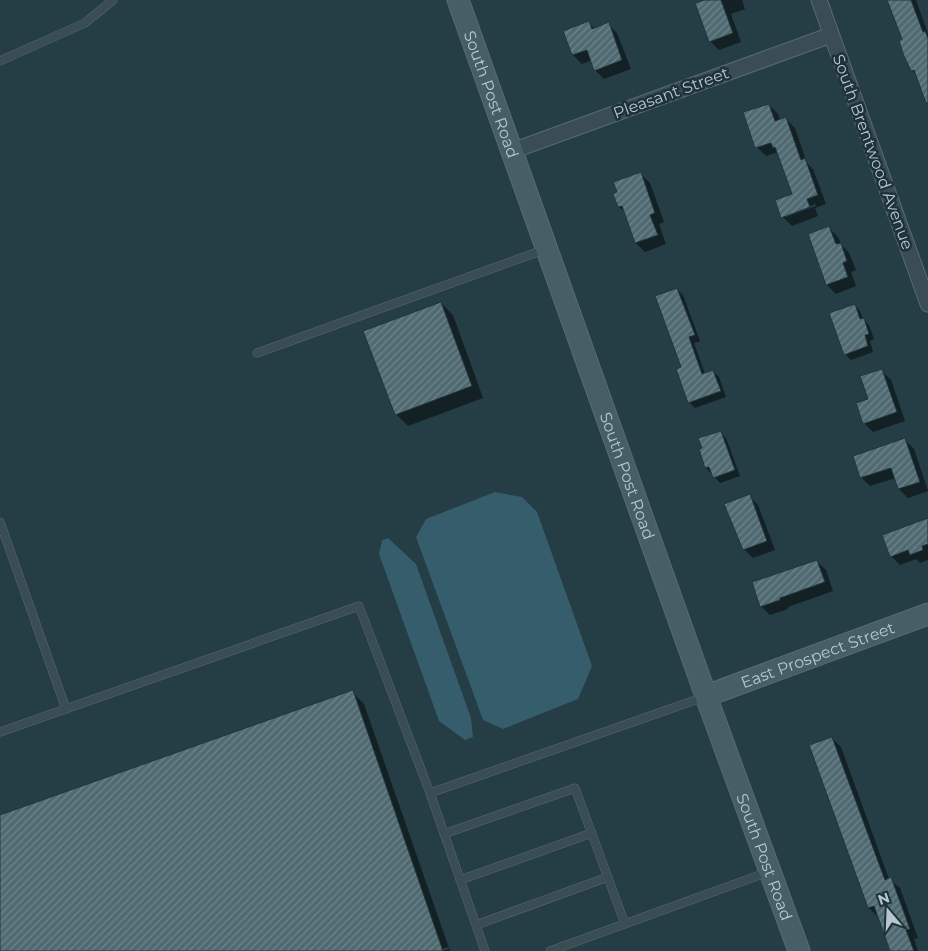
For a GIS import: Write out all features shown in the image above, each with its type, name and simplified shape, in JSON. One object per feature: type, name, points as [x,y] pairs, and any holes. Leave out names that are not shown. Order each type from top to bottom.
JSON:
[{"type":"main road","name":"South Post Road","points":[[458,0],[798,951]]},
{"type":"main road","name":"East Prospect Street","points":[[706,696],[928,614]]},
{"type":"street","name":"South Brentwood Avenue","points":[[819,0],[928,304]]},
{"type":"street","name":"Pleasant Street","points":[[512,151],[831,35]]},
{"type":"lane","points":[[0,61],[85,23],[113,0]]},
{"type":"lane","points":[[257,353],[547,248]]},
{"type":"lane","points":[[0,522],[66,709]]},
{"type":"lane","points":[[0,732],[359,606],[430,793],[485,951]]},
{"type":"lane","points":[[430,793],[706,696]]},
{"type":"lane","points":[[444,834],[575,788],[625,924]]},
{"type":"lane","points":[[460,880],[592,833]]},
{"type":"lane","points":[[550,951],[770,871]]},
{"type":"lane","points":[[476,925],[608,877]]},
{"type":"water","points":[[495,492],[522,497],[537,512],[592,666],[578,699],[503,729],[483,720],[416,537],[426,519]]},
{"type":"water","points":[[388,538],[416,564],[471,718],[473,737],[465,740],[439,721],[379,554],[382,540]]},
{"type":"building","points":[[705,0],[721,0],[733,33],[709,42],[695,3]]},
{"type":"building","points":[[887,0],[911,0],[923,32],[925,31],[928,38],[928,103],[926,103],[914,70],[911,71],[904,56],[899,41],[902,39]]},
{"type":"building","points":[[589,21],[592,29],[609,22],[622,60],[594,71],[587,50],[572,55],[563,31]]},
{"type":"building","points":[[769,104],[775,121],[786,117],[801,160],[805,158],[818,195],[807,199],[810,207],[781,218],[775,200],[792,194],[775,147],[773,148],[771,143],[755,148],[743,112]]},
{"type":"building","points":[[641,172],[655,213],[650,215],[658,235],[635,243],[622,206],[618,207],[613,194],[617,192],[613,182]]},
{"type":"building","points":[[829,226],[836,244],[841,243],[847,261],[843,263],[848,277],[826,285],[808,234]]},
{"type":"building","points":[[677,288],[695,335],[689,337],[702,374],[713,370],[721,391],[688,403],[676,369],[681,367],[655,296]]},
{"type":"building","points":[[441,302],[472,386],[395,415],[363,331]]},
{"type":"building","points":[[855,304],[860,319],[864,318],[869,334],[865,335],[868,346],[844,355],[829,313]]},
{"type":"building","points":[[882,369],[897,412],[863,424],[856,403],[868,399],[860,376]]},
{"type":"building","points":[[721,431],[735,470],[713,478],[709,467],[705,468],[699,449],[702,448],[698,438]]},
{"type":"building","points":[[905,438],[920,482],[898,489],[891,468],[860,478],[853,456]]},
{"type":"building","points":[[750,494],[767,541],[743,550],[724,504]]},
{"type":"building","points":[[928,518],[928,544],[922,546],[923,550],[910,555],[908,550],[890,557],[882,535]]},
{"type":"building","points":[[817,560],[825,582],[760,607],[752,582]]},
{"type":"building","points":[[353,690],[443,951],[0,951],[0,815]]},
{"type":"building","points":[[832,737],[885,880],[891,877],[910,929],[906,930],[914,951],[890,951],[874,906],[868,908],[809,745]]}]
